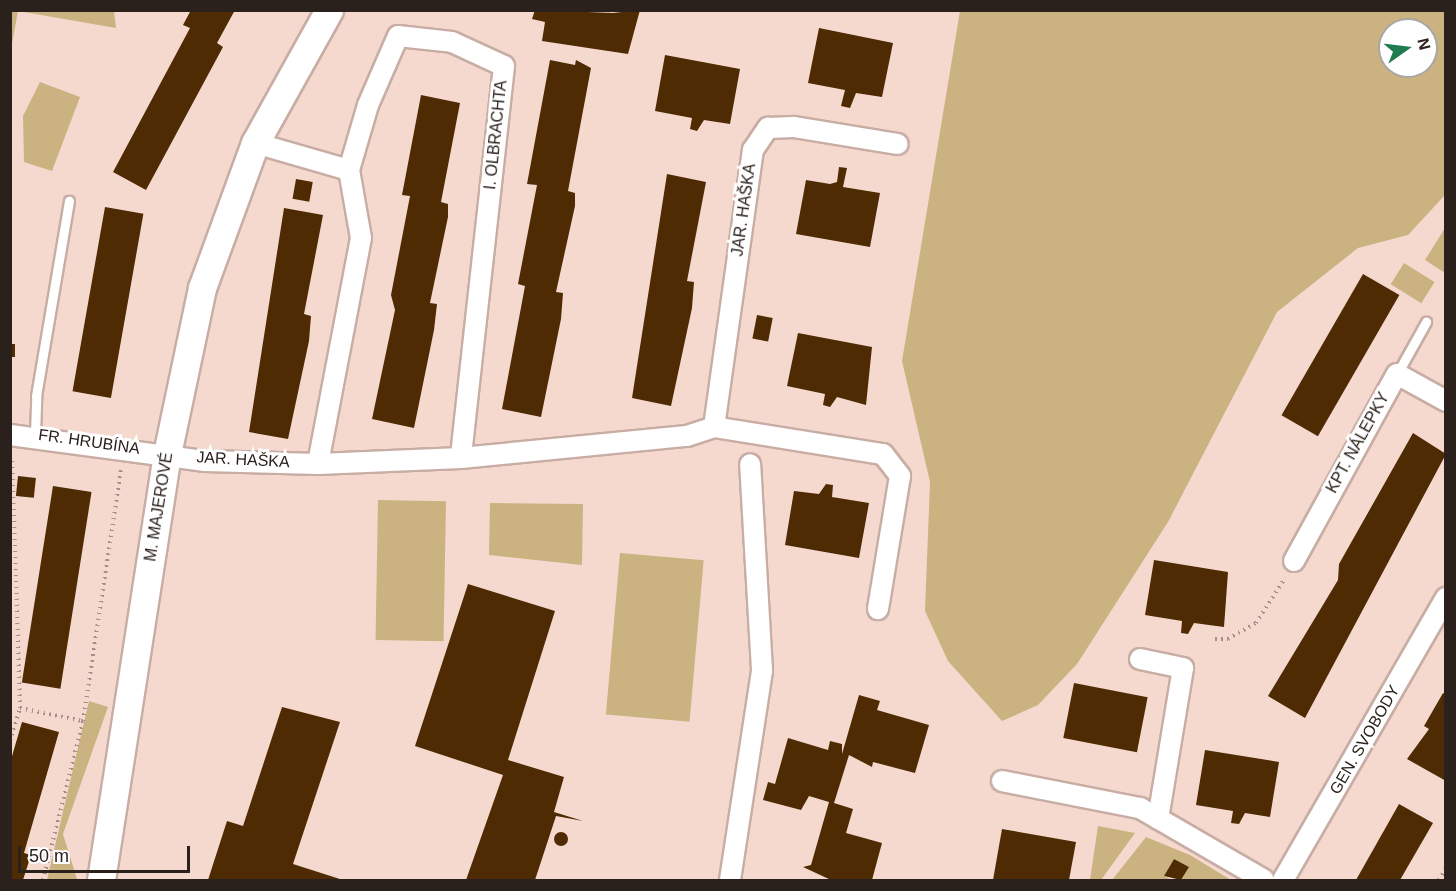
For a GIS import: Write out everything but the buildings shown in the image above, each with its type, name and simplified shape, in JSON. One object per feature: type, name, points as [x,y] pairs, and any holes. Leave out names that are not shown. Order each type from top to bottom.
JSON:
[{"type":"street","name":"M. MAJEROVÉ","points":[[101,880],[167,454],[202,288],[255,143],[330,10]]},
{"type":"street","name":"I. OLBRACHTA","points":[[349,170],[368,105],[398,36],[452,42],[504,66],[461,458]]},
{"type":"street","name":"JAR. HAŠKA","points":[[714,427],[753,150],[768,128],[794,127],[898,144]]},
{"type":"street","points":[[255,143],[349,170],[361,238],[318,464]]},
{"type":"street","name":"KPT. NÁLEPKY","points":[[1294,561],[1397,374],[1446,402]]},
{"type":"street","name":"JAR. HAŠKA","points":[[167,454],[205,460],[318,464],[461,458],[687,436],[714,427],[883,454],[900,476],[878,609]]},
{"type":"street","name":"FR. HRUBÍNA","points":[[11,434],[35,434],[167,454]]},
{"type":"street","points":[[730,880],[762,670],[750,464]]},
{"type":"street","name":"GEN. SVOBODY","points":[[1283,880],[1446,598]]},
{"type":"street","points":[[1140,659],[1183,668],[1158,819]]},
{"type":"street","points":[[1002,781],[1140,808],[1264,880]]},
{"type":"lane","points":[[35,434],[36,396],[69,201]]},
{"type":"lane","points":[[1397,374],[1426,322]]},
{"type":"path","points":[[10,741],[20,708],[11,434]]},
{"type":"path","points":[[43,880],[83,721],[125,447]]},
{"type":"path","points":[[1215,639],[1235,636],[1256,623],[1294,561]]},
{"type":"path","points":[[20,708],[83,721]]},
{"type":"path","points":[[1439,880],[1446,868]]},
{"type":"shaded area","points":[[11,10],[114,11],[116,28],[18,11],[11,49]]},
{"type":"shaded area","points":[[960,11],[1445,11],[1445,195],[1408,235],[1358,248],[1277,312],[1168,522],[1077,664],[1038,705],[1002,721],[948,661],[925,611],[930,482],[902,361]]},
{"type":"shaded area","points":[[40,82],[80,97],[52,171],[24,162],[23,116]]},
{"type":"shaded area","points":[[1445,228],[1445,273],[1425,260]]},
{"type":"shaded area","points":[[1404,263],[1435,282],[1421,303],[1391,284]]},
{"type":"shaded area","points":[[378,500],[446,501],[444,641],[376,640]]},
{"type":"shaded area","points":[[490,503],[583,504],[582,565],[489,555]]},
{"type":"shaded area","points":[[620,553],[704,560],[690,722],[606,714]]},
{"type":"shaded area","points":[[89,701],[108,707],[63,834],[77,879],[47,880]]},
{"type":"shaded area","points":[[1098,826],[1135,833],[1101,880],[1090,880]]},
{"type":"shaded area","points":[[1146,837],[1190,855],[1231,880],[1181,880],[1189,867],[1174,859],[1164,876],[1172,880],[1112,880]]}]
